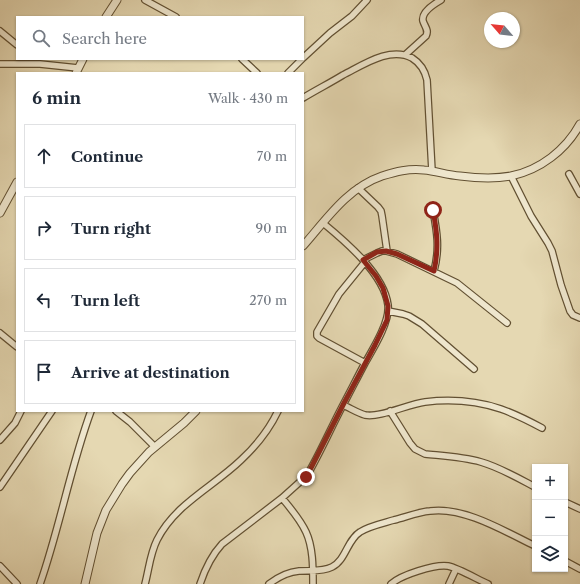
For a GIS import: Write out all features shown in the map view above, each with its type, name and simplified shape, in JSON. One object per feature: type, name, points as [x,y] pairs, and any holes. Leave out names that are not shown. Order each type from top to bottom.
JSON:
[{"type":"street","points":[[107,16],[116,0]]},
{"type":"street","points":[[145,0],[174,16]]},
{"type":"street","points":[[304,56],[352,16],[367,0]]},
{"type":"street","points":[[405,55],[426,36],[428,32],[423,20],[424,14],[441,0]]},
{"type":"street","points":[[0,31],[16,44]]},
{"type":"street","points":[[304,97],[372,60],[392,54],[402,54],[418,62],[426,75],[427,80],[432,171]]},
{"type":"street","points":[[35,60],[40,64]]},
{"type":"street","points":[[0,64],[40,64],[77,71],[82,60]]},
{"type":"street","points":[[243,60],[256,72]]},
{"type":"street","points":[[289,72],[300,60]]},
{"type":"street","points":[[304,245],[335,208],[358,188],[380,177],[400,171],[423,170],[458,176],[486,178],[511,176],[532,168],[555,155],[568,142],[580,124]]},
{"type":"street","points":[[569,174],[580,194]]},
{"type":"street","points":[[511,176],[552,252],[570,311],[573,315],[580,318]]},
{"type":"street","points":[[0,213],[16,184]]},
{"type":"street","points":[[358,188],[381,211],[387,251]]},
{"type":"street","points":[[433,210],[437,242],[437,259],[434,271]]},
{"type":"street","points":[[200,584],[207,565],[222,544],[282,498],[309,472],[387,320],[387,300],[383,288],[376,276],[348,244],[323,223]]},
{"type":"street","points":[[365,363],[319,338],[317,332],[335,300],[364,261],[377,252],[387,251],[397,254],[457,283],[507,323]]},
{"type":"street","points":[[388,311],[410,316],[422,324],[474,369]]},
{"type":"street","points":[[0,333],[16,346]]},
{"type":"street","points":[[343,405],[366,415],[378,414],[425,402],[457,401],[497,408],[524,418],[542,428]]},
{"type":"street","points":[[390,411],[410,443],[420,452],[482,462],[513,475],[532,485]]},
{"type":"street","points":[[0,440],[15,423],[20,412]]},
{"type":"street","points":[[0,486],[51,412]]},
{"type":"street","points":[[40,584],[48,562],[90,412]]},
{"type":"street","points":[[117,412],[141,432],[155,447]]},
{"type":"street","points":[[85,584],[97,533],[106,510],[122,484],[130,473],[155,447],[195,412]]},
{"type":"street","points":[[145,584],[152,551],[158,539],[175,515],[187,503],[241,461],[260,441],[277,412]]},
{"type":"street","points":[[282,498],[306,532],[311,549],[313,584]]},
{"type":"street","points":[[568,503],[580,509]]},
{"type":"street","points":[[269,584],[281,576],[289,573],[299,571],[313,572],[327,569],[338,564],[351,541],[360,532],[391,521],[431,510],[444,510],[459,513],[482,521],[532,545]]},
{"type":"street","points":[[568,563],[580,569]]},
{"type":"street","points":[[0,566],[17,584]]},
{"type":"street","points":[[391,584],[412,573],[434,567],[448,566],[488,584]]},
{"type":"street","points":[[449,584],[456,569]]},
{"type":"route","points":[[306,477],[387,320],[388,306],[383,288],[376,276],[363,260],[377,252],[386,251],[397,254],[434,271],[437,259],[437,236],[433,210]]}]
